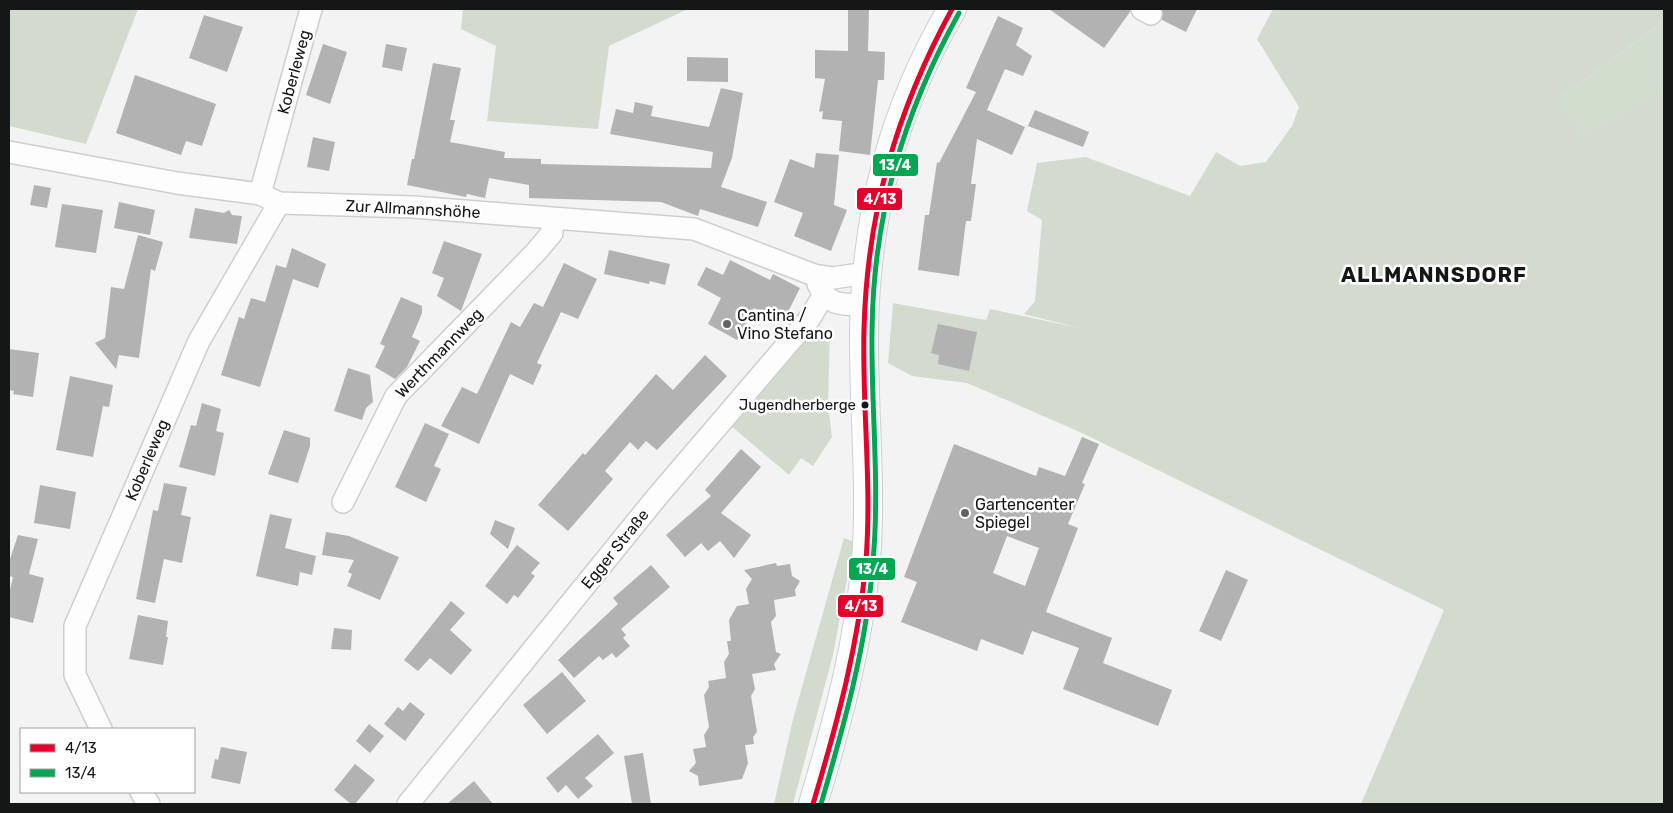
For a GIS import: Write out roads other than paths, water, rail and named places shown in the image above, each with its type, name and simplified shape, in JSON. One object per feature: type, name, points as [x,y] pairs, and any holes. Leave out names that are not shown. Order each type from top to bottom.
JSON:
[{"type":"main road","points":[[813,804],[834,734],[854,645],[866,559],[865,305],[866,273],[877,199],[894,132],[925,57],[952,9]]},
{"type":"street","name":"Koberleweg","points":[[101,728],[75,675],[75,626],[199,341],[270,199],[311,9]]},
{"type":"street","name":"Zur Allmannshöhe","points":[[9,152],[270,199],[414,207],[694,229],[814,275],[833,278],[866,273]]},
{"type":"street","name":"Werthmannweg","points":[[343,502],[396,396],[536,252],[552,233],[552,218]]},
{"type":"street","points":[[814,275],[823,296],[835,303],[865,305]]},
{"type":"street","name":"Egger Straße","points":[[408,804],[656,498],[810,318],[823,296]]},
{"type":"street","points":[[142,793],[148,804]]},
{"type":"place","name":"Cantina / Vino Stefano","points":[[727,324]]},
{"type":"place","name":"Jugendherberge","points":[[865,405]]},
{"type":"place","name":"Gartencenter Spiegel","points":[[965,513]]},
{"type":"district","name":"ALLMANNSDORF","points":[[1434,274]]}]
